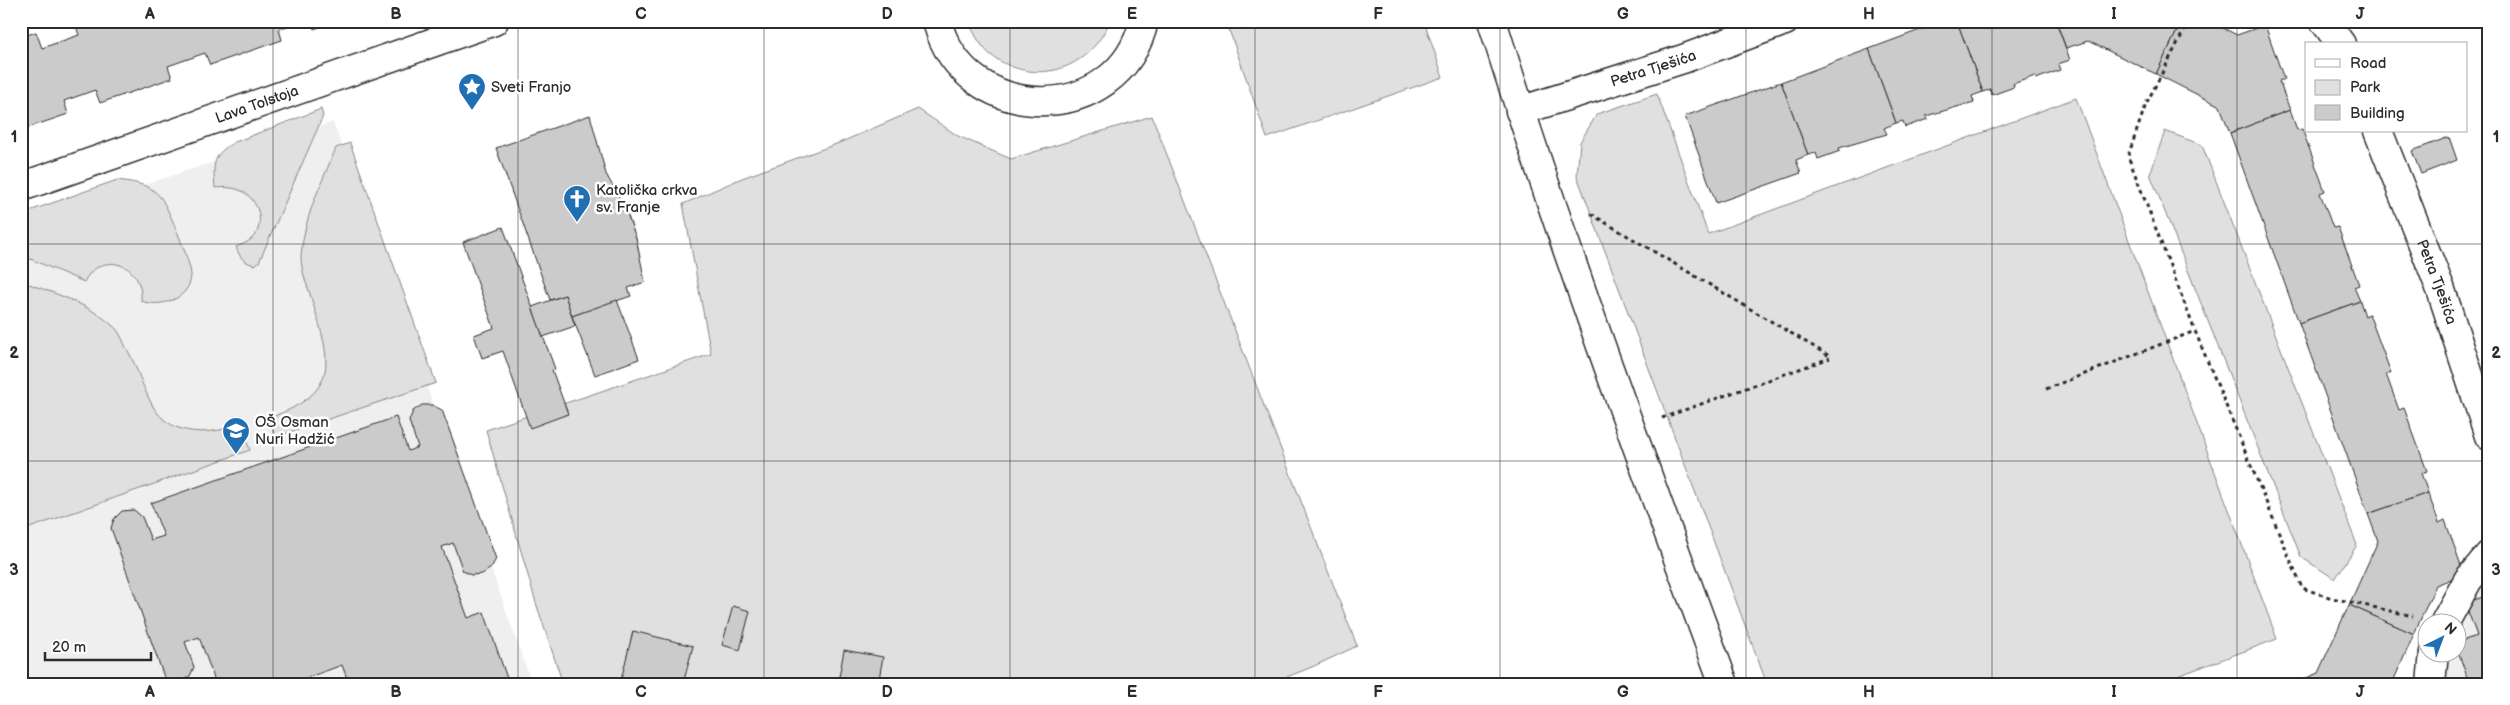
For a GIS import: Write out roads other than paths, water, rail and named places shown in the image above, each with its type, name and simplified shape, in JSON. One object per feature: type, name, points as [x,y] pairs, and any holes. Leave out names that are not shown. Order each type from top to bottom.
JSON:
[{"type":"street","name":"Lava Tolstoja","points":[[21,187],[494,21]]},
{"type":"street","points":[[938,21],[952,56],[972,77],[996,92],[1023,101],[1052,102],[1080,96],[1105,81],[1126,61],[1141,35],[1144,21]]},
{"type":"street","points":[[1492,21],[1520,111],[1630,429],[1724,684]]},
{"type":"street","name":"Petra Tješića","points":[[1520,111],[1683,59],[1785,21]]},
{"type":"street","points":[[2324,21],[2340,42]]},
{"type":"street","name":"Petra Tješića","points":[[2378,132],[2441,290],[2489,436]]},
{"type":"street","points":[[2450,612],[2468,580],[2489,555]]},
{"type":"street","points":[[2431,684],[2433,662]]},
{"type":"place","name":"Sveti Franjo","points":[[472,111]]},
{"type":"place","name":"Katolička crkva sv. Franje","points":[[577,223]]},
{"type":"place","name":"OŠ Osman Nuri Hadžić","points":[[236,455]]}]
